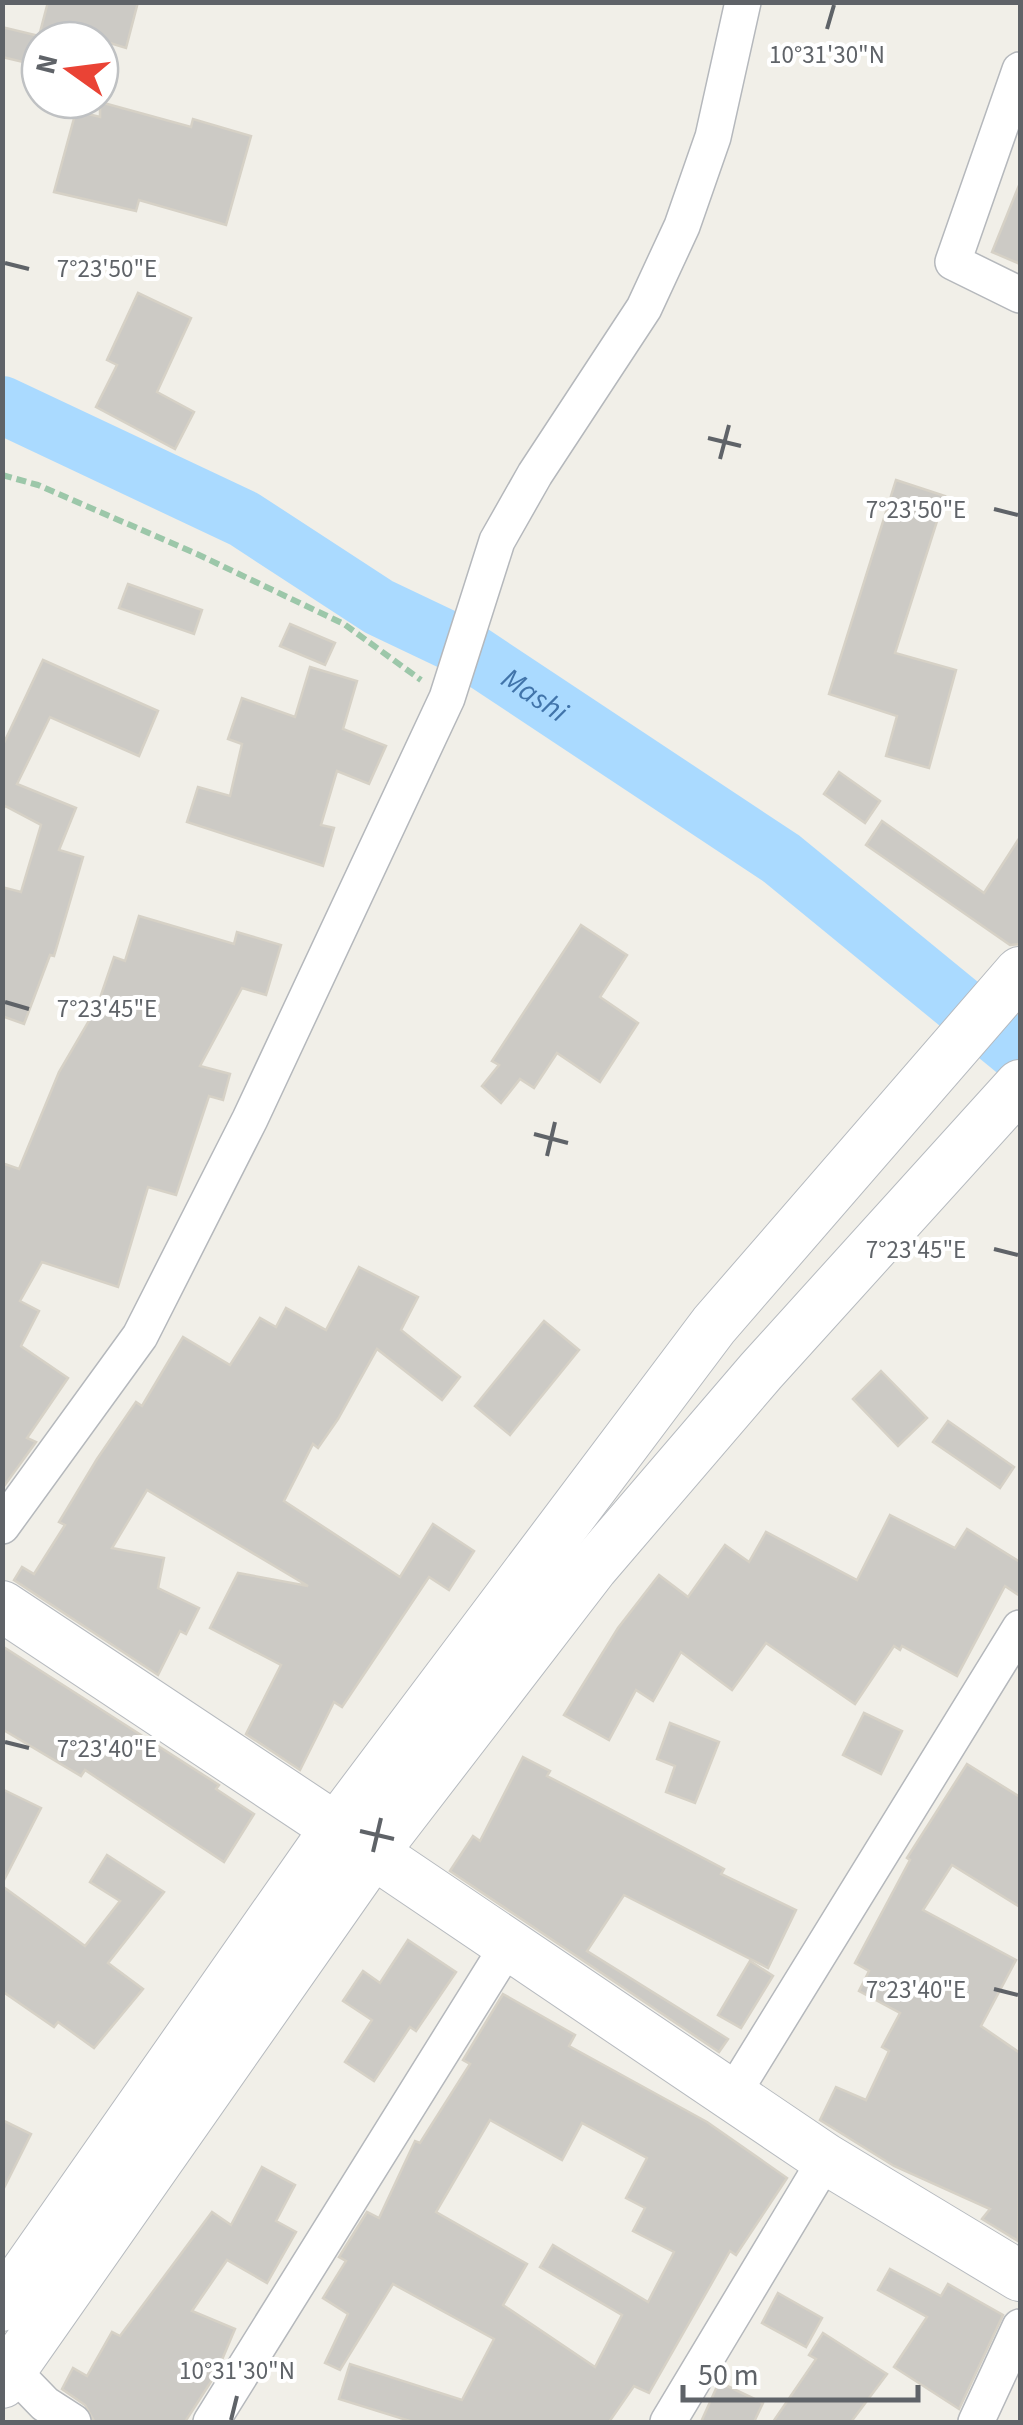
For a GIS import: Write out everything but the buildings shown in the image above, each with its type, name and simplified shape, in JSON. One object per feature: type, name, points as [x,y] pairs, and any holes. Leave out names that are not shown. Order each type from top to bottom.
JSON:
[{"type":"main road","points":[[7,2377],[354,1841],[714,1325],[1020,972]]},
{"type":"main road","points":[[2,2306],[354,1841],[761,1371],[1020,1085]]},
{"type":"main road","points":[[2,1606],[826,2159],[1020,2276]]},
{"type":"street","points":[[2,1526],[140,1336],[250,1118],[446,698],[497,542],[535,474],[644,308],[682,226],[713,137],[743,2]]},
{"type":"street","points":[[1020,70],[953,262],[1020,295]]},
{"type":"street","points":[[732,2095],[1020,1628]]},
{"type":"street","points":[[210,2422],[509,1944]]},
{"type":"street","points":[[668,2422],[826,2159]]},
{"type":"street","points":[[976,2422],[1020,2326]]},
{"type":"street","points":[[7,2377],[73,2422]]},
{"type":"path","points":[[2,475],[38,485],[197,554],[344,624],[446,698]]},
{"type":"waterway","name":"Mashi","points":[[2,405],[244,519],[379,607],[461,646],[782,859],[1020,1054]]}]
